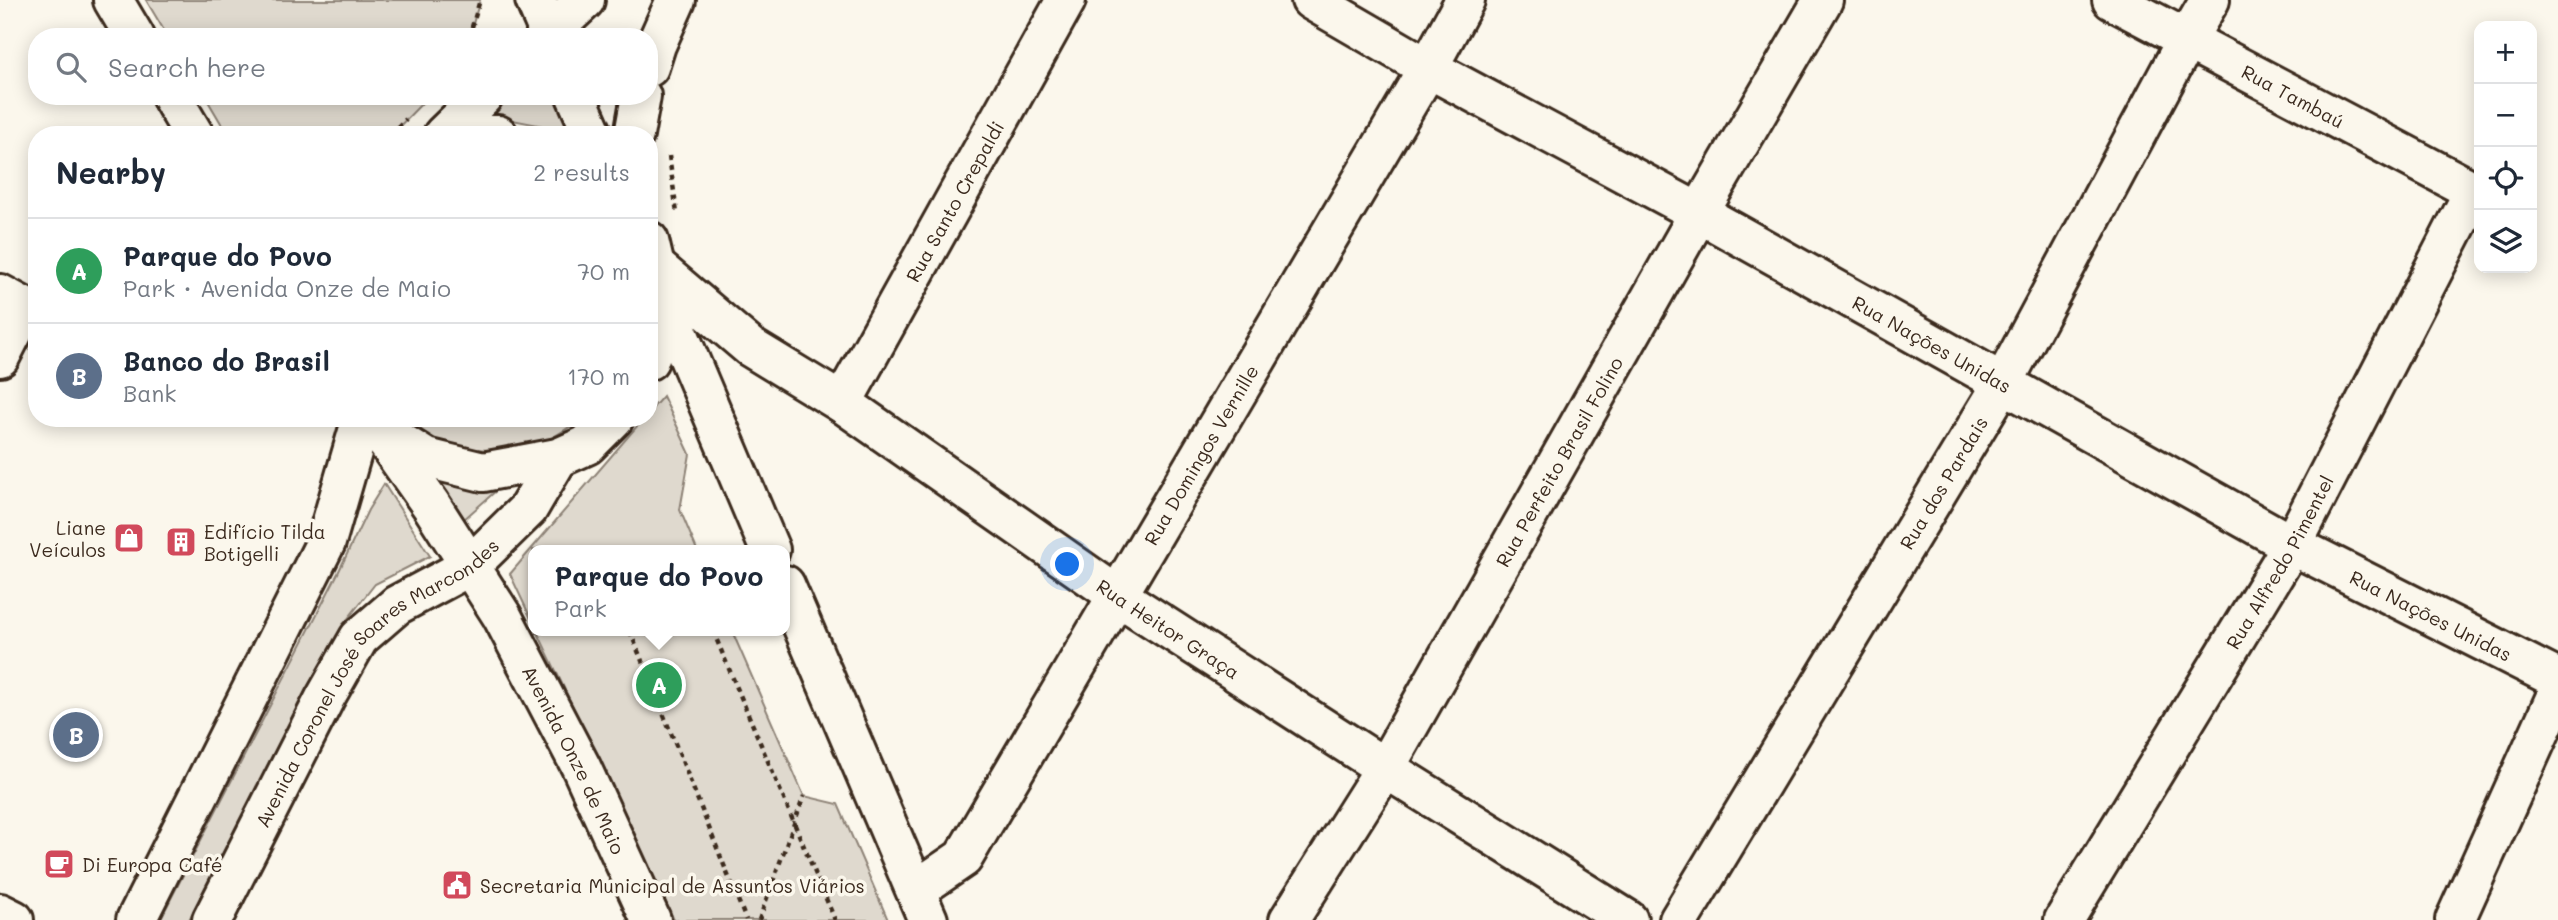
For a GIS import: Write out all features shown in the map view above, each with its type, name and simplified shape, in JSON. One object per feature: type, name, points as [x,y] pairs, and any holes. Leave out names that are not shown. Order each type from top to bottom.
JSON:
[{"type":"street","points":[[113,0],[130,28]]},
{"type":"street","points":[[545,27],[585,0]]},
{"type":"street","points":[[658,40],[676,0]]},
{"type":"street","name":"Rua Santo Crepaldi","points":[[842,403],[1066,0]]},
{"type":"street","name":"Rua Nações Unidas","points":[[1311,0],[1428,68],[1699,213],[2291,545],[2558,679]]},
{"type":"street","name":"Rua Domingos Vernille","points":[[922,905],[963,859],[1428,68],[1465,0]]},
{"type":"street","name":"Rua Perfeito Brasil Folino","points":[[1289,920],[1385,768],[1699,213],[1823,0]]},
{"type":"street","name":"Rua Tambaú","points":[[2112,0],[2474,191]]},
{"type":"street","name":"Rua dos Pardais","points":[[1679,920],[2003,383],[2210,0]]},
{"type":"street","points":[[176,105],[189,126]]},
{"type":"street","points":[[452,126],[474,105]]},
{"type":"street","points":[[580,105],[589,126]]},
{"type":"street","points":[[636,126],[639,105]]},
{"type":"street","name":"Rua Alfredo Pimentel","points":[[2064,920],[2291,545],[2474,191]]},
{"type":"street","name":"Rua Heitor Graça","points":[[658,270],[750,347],[842,403],[1118,596],[1628,920]]},
{"type":"street","points":[[658,274],[768,545]]},
{"type":"street","points":[[658,296],[661,324],[658,333]]},
{"type":"street","points":[[0,357],[21,305]]},
{"type":"street","points":[[136,920],[326,542],[367,427]]},
{"type":"street","name":"Avenida Onze de Maio","points":[[373,427],[502,616],[581,767],[651,920]]},
{"type":"street","points":[[378,427],[426,458],[483,472],[558,458],[587,445],[605,427]]},
{"type":"street","name":"Avenida Coronel José Soares Marcondes","points":[[212,920],[359,638],[397,605],[470,566],[527,509],[558,458]]},
{"type":"street","points":[[790,597],[922,905]]},
{"type":"street","points":[[2455,920],[2558,692]]},
{"type":"street","points":[[0,913],[14,920]]},
{"type":"path","points":[[472,28],[480,0]]},
{"type":"path","points":[[632,636],[746,920]]},
{"type":"path","points":[[715,636],[835,920]]},
{"type":"path","points":[[759,920],[804,796]]},
{"type":"shaded area","points":[[146,0],[480,0],[472,28],[163,28]]},
{"type":"shaded area","points":[[210,105],[420,105],[400,126],[223,126]]},
{"type":"shaded area","points":[[502,105],[561,105],[570,126],[543,126],[492,116]]},
{"type":"shaded area","points":[[663,396],[690,454],[680,510],[695,545],[535,545],[636,427],[658,427],[658,402]]},
{"type":"shaded area","points":[[412,427],[569,427],[546,440],[527,446],[488,450],[450,445]]},
{"type":"shaded area","points":[[439,483],[497,490],[462,521]]},
{"type":"shaded area","points":[[384,484],[430,556],[375,584],[343,625],[307,688],[189,920],[160,920],[368,510]]},
{"type":"shaded area","points":[[528,553],[528,612],[510,574]]},
{"type":"shaded area","points":[[539,636],[734,636],[804,796],[838,804],[888,920],[674,920]]},
{"type":"place","name":"Liane Veículos","points":[[129,538]]},
{"type":"place","name":"Edifício Tilda Botigelli","points":[[181,542]]},
{"type":"place","name":"Parque do Povo","points":[[659,685]]},
{"type":"place","name":"Banco do Brasil","points":[[76,735]]},
{"type":"place","name":"Di Europa Café","points":[[59,864]]},
{"type":"place","name":"Secretaria Municipal de Assuntos Viários","points":[[457,885]]}]
